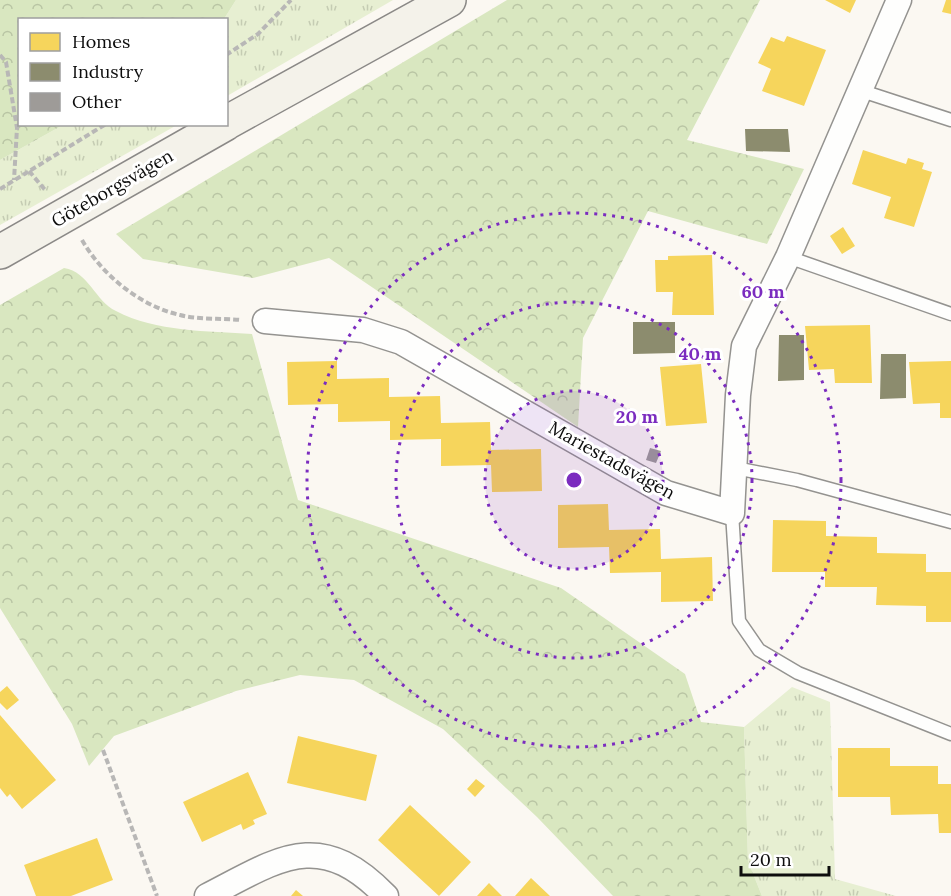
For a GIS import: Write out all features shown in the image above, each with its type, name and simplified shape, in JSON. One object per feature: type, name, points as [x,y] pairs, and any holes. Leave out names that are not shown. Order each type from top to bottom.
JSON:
[{"type":"street","name":"Göteborgsvägen","points":[[228,123],[449,0]]},
{"type":"street","points":[[732,513],[738,395],[744,346],[788,257],[899,0]]},
{"type":"street","name":"Göteborgsvägen","points":[[0,252],[222,126]]},
{"type":"street","name":"Mariestadsvägen","points":[[266,321],[363,330],[401,342],[666,494],[732,513]]},
{"type":"street","points":[[207,896],[257,869],[305,854],[327,856],[352,866],[386,896]]},
{"type":"lane","points":[[859,90],[951,120]]},
{"type":"lane","points":[[788,257],[951,314]]},
{"type":"lane","points":[[735,468],[797,480],[951,522]]},
{"type":"lane","points":[[732,513],[739,621],[759,650],[798,673],[951,734]]},
{"type":"path","points":[[228,54],[258,34],[291,0]]},
{"type":"path","points":[[0,55],[6,62],[17,128],[14,180]]},
{"type":"path","points":[[0,189],[103,126]]},
{"type":"path","points":[[29,171],[66,214],[89,252],[109,276],[146,302],[181,316],[266,321]]},
{"type":"path","points":[[103,750],[157,896]]},
{"type":"green space","points":[[0,0],[236,0],[225,18],[18,18],[18,126],[61,126],[0,160]]},
{"type":"green space","points":[[236,0],[393,0],[228,95],[228,18],[225,18]]},
{"type":"green space","points":[[507,0],[760,0],[687,140],[804,169],[767,244],[648,211],[583,338],[578,427],[329,258],[253,278],[143,259],[116,234]]},
{"type":"green space","points":[[61,126],[175,126],[0,225],[0,160]]},
{"type":"green space","points":[[64,268],[80,275],[109,306],[132,318],[165,327],[252,334],[298,500],[561,588],[685,674],[701,722],[744,727],[748,861],[762,896],[613,896],[537,817],[443,729],[354,680],[300,675],[236,691],[114,736],[89,766],[72,724],[0,608],[0,305]]},
{"type":"green space","points":[[792,687],[830,702],[835,879],[896,896],[762,896],[748,861],[744,727]]},
{"type":"building: Homes","points":[[825,0],[856,0],[850,13]]},
{"type":"building: Homes","points":[[946,0],[951,0],[951,14],[942,12]]},
{"type":"building: Homes","points":[[787,36],[826,50],[804,106],[762,91],[771,69],[758,63],[771,37],[784,42]]},
{"type":"building: Homes","points":[[863,150],[906,164],[908,158],[924,163],[922,169],[932,172],[914,227],[884,218],[891,197],[852,184]]},
{"type":"building: Homes","points":[[843,227],[855,246],[842,254],[830,236]]},
{"type":"building: Homes","points":[[712,255],[714,315],[672,315],[673,292],[656,292],[655,260],[668,260],[668,256]]},
{"type":"building: Homes","points":[[870,325],[872,383],[835,383],[834,369],[809,370],[805,326]]},
{"type":"building: Homes","points":[[337,361],[337,379],[389,378],[389,397],[440,396],[441,423],[490,422],[491,450],[541,449],[542,491],[492,492],[491,465],[441,466],[441,439],[390,440],[390,421],[338,422],[338,404],[288,405],[287,362]]},
{"type":"building: Homes","points":[[951,361],[951,418],[940,418],[940,403],[913,404],[909,362]]},
{"type":"building: Homes","points":[[701,364],[707,423],[666,426],[660,367]]},
{"type":"building: Homes","points":[[608,504],[609,530],[660,529],[661,559],[712,557],[713,601],[661,602],[661,572],[610,573],[609,547],[558,548],[558,505]]},
{"type":"building: Homes","points":[[773,520],[826,521],[826,536],[877,537],[877,553],[926,554],[926,572],[951,572],[951,622],[926,622],[926,606],[876,605],[877,587],[825,587],[825,572],[772,572]]},
{"type":"building: Homes","points":[[7,686],[19,700],[7,710],[0,703],[0,692]]},
{"type":"building: Homes","points":[[0,715],[56,780],[22,809],[10,794],[7,797],[0,788]]},
{"type":"building: Homes","points":[[298,736],[377,755],[366,801],[287,783]]},
{"type":"building: Homes","points":[[838,748],[890,748],[890,766],[938,766],[938,784],[951,784],[951,833],[939,833],[938,814],[891,815],[890,797],[838,797]]},
{"type":"building: Homes","points":[[248,772],[267,814],[253,820],[255,824],[243,830],[241,824],[202,842],[183,802]]},
{"type":"building: Homes","points":[[476,779],[485,786],[475,797],[467,789]]},
{"type":"building: Homes","points":[[410,805],[471,862],[439,896],[378,840]]},
{"type":"building: Homes","points":[[97,838],[113,880],[71,896],[36,896],[24,865]]},
{"type":"building: Homes","points":[[531,878],[550,896],[515,896]]},
{"type":"building: Homes","points":[[489,883],[502,896],[477,896]]},
{"type":"building: Homes","points":[[296,890],[303,896],[291,896]]},
{"type":"building: Industry","points":[[745,129],[788,129],[790,152],[746,151]]},
{"type":"building: Industry","points":[[633,322],[675,322],[675,353],[633,354]]},
{"type":"building: Industry","points":[[779,335],[804,335],[804,380],[778,381]]},
{"type":"building: Industry","points":[[881,354],[906,354],[906,398],[880,399]]},
{"type":"building: Other","points":[[650,448],[661,451],[656,463],[646,460]]}]
